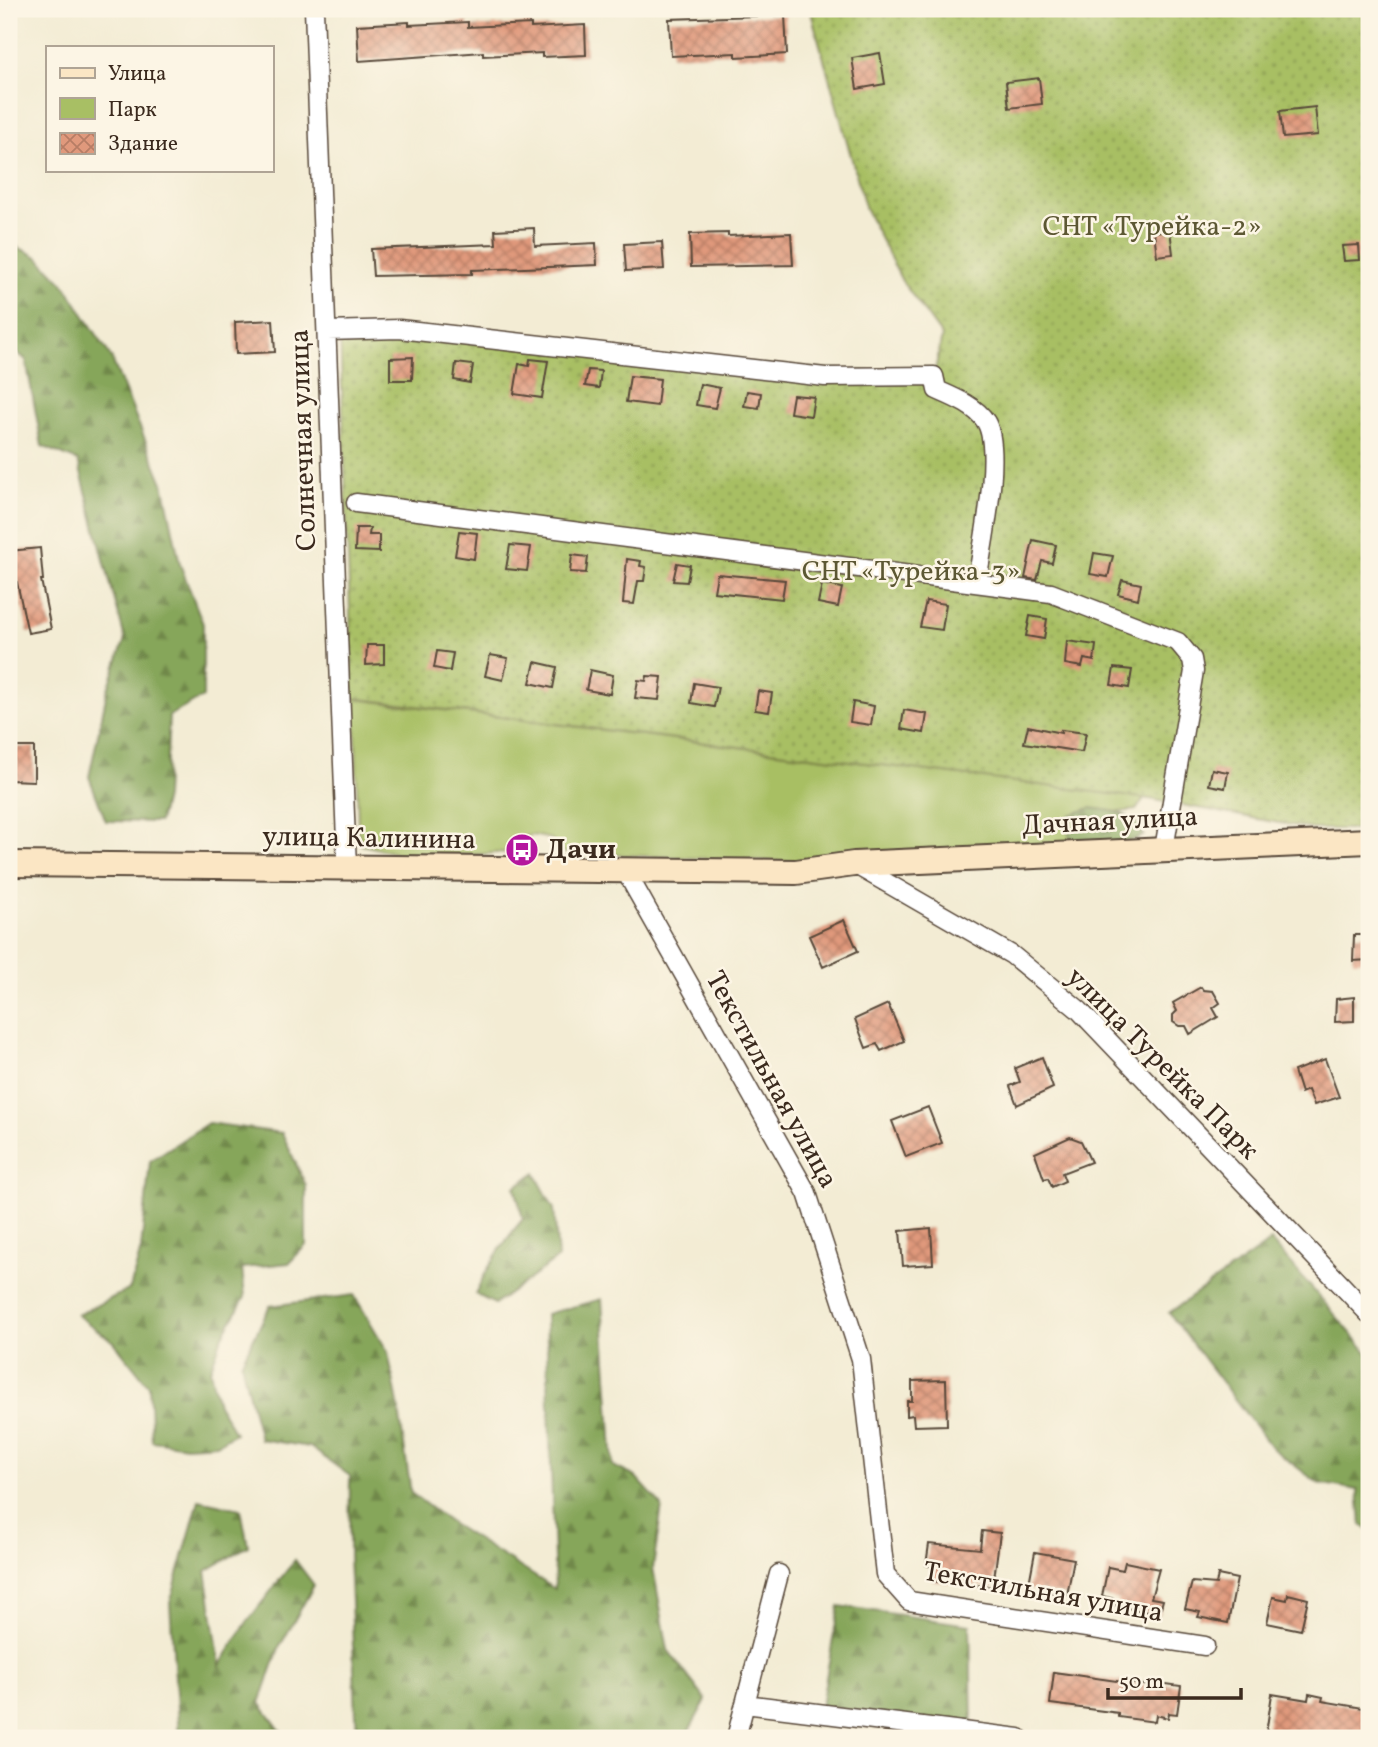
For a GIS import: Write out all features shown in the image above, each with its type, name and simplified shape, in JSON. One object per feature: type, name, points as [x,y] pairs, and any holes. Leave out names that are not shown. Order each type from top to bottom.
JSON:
[{"type":"street","name":"Солнечная улица","points":[[314,9],[347,869]]},
{"type":"street","points":[[327,331],[399,329],[825,377],[934,376],[937,390],[971,408],[985,420],[991,435],[993,466],[977,582]]},
{"type":"street","points":[[356,503],[1051,593],[1167,637],[1186,649],[1192,659],[1194,671],[1164,849]]},
{"type":"street","name":"Дачная улица","points":[[854,864],[1369,841]]},
{"type":"street","name":"улица Калинина","points":[[9,864],[796,872],[854,864]]},
{"type":"street","name":"улица Турейка Парк","points":[[854,864],[1012,955],[1079,1010],[1369,1314]]},
{"type":"street","name":"Текстильная улица","points":[[625,870],[807,1193],[861,1359],[886,1574],[909,1601],[1205,1646]]},
{"type":"street","points":[[736,1738],[779,1574]]},
{"type":"street","points":[[745,1703],[1019,1738]]},
{"type":"green space","points":[[810,9],[1369,9],[1369,829],[1312,829],[1150,799],[353,698],[340,331],[663,359],[934,376],[942,336],[902,281],[866,210]]},
{"type":"green space","points":[[9,243],[38,257],[65,285],[111,357],[163,483],[180,564],[203,624],[203,697],[169,716],[165,797],[159,822],[106,821],[89,777],[107,692],[125,639],[78,461],[42,446],[26,360],[9,345]]},
{"type":"green space","points":[[355,699],[1144,798],[1136,810],[1119,812],[1090,808],[1077,855],[848,864],[566,853],[556,849],[552,839],[532,835],[511,840],[507,852],[472,855],[399,854],[362,845],[358,831]]},
{"type":"green space","points":[[1090,808],[1128,817],[1144,835],[1077,855],[1068,832],[1070,815]]},
{"type":"green space","points":[[208,1123],[282,1133],[306,1186],[306,1245],[289,1263],[242,1268],[245,1297],[222,1337],[210,1371],[218,1404],[235,1433],[217,1444],[186,1446],[152,1441],[149,1386],[114,1342],[77,1315],[130,1289],[141,1249],[150,1161]]},
{"type":"green space","points":[[535,1173],[554,1209],[558,1258],[495,1304],[475,1294],[496,1255],[523,1219],[515,1187]]},
{"type":"green space","points":[[1271,1241],[1369,1354],[1369,1530],[1361,1525],[1358,1490],[1318,1483],[1272,1448],[1169,1313]]},
{"type":"green space","points":[[354,1295],[388,1352],[411,1493],[452,1524],[555,1589],[546,1314],[602,1299],[613,1466],[636,1477],[662,1506],[653,1568],[668,1650],[706,1700],[685,1738],[357,1738],[349,1555],[350,1476],[310,1447],[260,1439],[241,1363],[270,1306]]},
{"type":"green space","points":[[199,1500],[241,1509],[248,1546],[206,1571],[220,1665],[247,1622],[295,1560],[314,1585],[279,1648],[260,1703],[286,1738],[179,1738],[170,1603]]},
{"type":"green space","points":[[839,1606],[970,1625],[972,1726],[821,1706]]},
{"type":"building","points":[[785,15],[787,54],[736,57],[736,53],[671,56],[669,19]]},
{"type":"building","points":[[409,22],[409,25],[468,22],[468,27],[585,25],[586,55],[542,57],[542,53],[483,56],[483,52],[359,61],[357,25]]},
{"type":"building","points":[[880,53],[885,84],[857,89],[852,58]]},
{"type":"building","points":[[1039,78],[1042,104],[1009,108],[1006,82]]},
{"type":"building","points":[[1315,107],[1318,135],[1283,138],[1280,111]]},
{"type":"building","points":[[534,228],[535,246],[596,243],[597,265],[472,270],[472,274],[373,276],[371,249],[496,244],[495,230]]},
{"type":"building","points":[[1170,230],[1173,254],[1157,256],[1154,232]]},
{"type":"building","points":[[728,233],[728,236],[791,233],[793,265],[691,267],[690,234]]},
{"type":"building","points":[[662,242],[664,269],[626,271],[624,244]]},
{"type":"building","points":[[1359,245],[1360,260],[1344,261],[1342,246]]},
{"type":"building","points":[[273,320],[275,352],[236,354],[235,322]]},
{"type":"building","points":[[413,357],[412,380],[390,380],[390,358]]},
{"type":"building","points":[[530,359],[548,361],[542,398],[514,394],[519,364],[529,366]]},
{"type":"building","points":[[456,363],[473,365],[470,383],[454,380]]},
{"type":"building","points":[[588,370],[601,371],[599,388],[585,386]]},
{"type":"building","points":[[630,376],[660,379],[657,406],[626,402]]},
{"type":"building","points":[[700,384],[720,388],[715,408],[696,405]]},
{"type":"building","points":[[747,391],[761,393],[759,408],[744,406]]},
{"type":"building","points":[[793,395],[814,397],[811,416],[790,413]]},
{"type":"building","points":[[356,528],[370,528],[369,535],[379,535],[379,552],[355,551]]},
{"type":"building","points":[[459,531],[477,533],[474,559],[455,556]]},
{"type":"building","points":[[1033,540],[1056,545],[1052,563],[1042,561],[1037,580],[1025,578]]},
{"type":"building","points":[[510,545],[531,547],[527,571],[506,569]]},
{"type":"building","points":[[40,548],[41,580],[51,629],[28,633],[17,582],[9,583],[9,551]]},
{"type":"building","points":[[1094,553],[1113,556],[1108,577],[1090,574]]},
{"type":"building","points":[[572,555],[588,557],[586,573],[570,572]]},
{"type":"building","points":[[627,559],[641,561],[640,566],[646,567],[644,581],[638,581],[634,604],[623,603]]},
{"type":"building","points":[[677,563],[690,565],[687,582],[673,581]]},
{"type":"building","points":[[717,574],[785,580],[782,599],[714,592]]},
{"type":"building","points":[[1122,580],[1141,584],[1138,599],[1118,594]]},
{"type":"building","points":[[822,584],[842,588],[838,607],[818,603]]},
{"type":"building","points":[[926,601],[946,604],[942,630],[920,627]]},
{"type":"building","points":[[1030,616],[1047,619],[1044,639],[1026,636]]},
{"type":"building","points":[[1067,641],[1096,645],[1094,661],[1084,659],[1082,667],[1065,664]]},
{"type":"building","points":[[367,645],[384,645],[384,664],[366,665]]},
{"type":"building","points":[[437,651],[453,653],[450,671],[434,668]]},
{"type":"building","points":[[490,655],[508,658],[503,680],[485,676]]},
{"type":"building","points":[[535,662],[557,667],[553,688],[530,683]]},
{"type":"building","points":[[1114,668],[1132,670],[1129,688],[1111,685]]},
{"type":"building","points":[[590,670],[613,675],[610,694],[586,690]]},
{"type":"building","points":[[647,676],[662,677],[659,700],[635,698],[638,680],[646,681]]},
{"type":"building","points":[[694,683],[718,687],[714,707],[691,703]]},
{"type":"building","points":[[758,691],[772,693],[769,712],[755,710]]},
{"type":"building","points":[[853,702],[874,706],[871,725],[850,722]]},
{"type":"building","points":[[904,710],[927,714],[924,733],[901,729]]},
{"type":"building","points":[[1028,726],[1061,733],[1061,730],[1086,733],[1082,752],[1024,743]]},
{"type":"building","points":[[9,747],[34,747],[34,781],[9,780]]},
{"type":"building","points":[[1212,769],[1228,772],[1225,788],[1209,785]]},
{"type":"building","points":[[844,920],[858,951],[823,967],[809,936]]},
{"type":"building","points":[[1354,935],[1369,935],[1369,960],[1353,961]]},
{"type":"building","points":[[1201,987],[1203,990],[1213,991],[1220,1003],[1213,1008],[1218,1017],[1190,1034],[1186,1026],[1173,1022],[1173,1015],[1177,1011],[1173,1003]]},
{"type":"building","points":[[1354,997],[1354,1021],[1335,1022],[1336,999]]},
{"type":"building","points":[[888,1004],[904,1041],[881,1051],[877,1044],[866,1048],[855,1019]]},
{"type":"building","points":[[1042,1057],[1053,1088],[1017,1105],[1010,1086],[1020,1082],[1015,1068]]},
{"type":"building","points":[[1325,1059],[1339,1097],[1314,1105],[1308,1090],[1301,1093],[1294,1071]]},
{"type":"building","points":[[928,1107],[942,1143],[906,1157],[892,1121]]},
{"type":"building","points":[[1070,1137],[1081,1141],[1091,1162],[1062,1173],[1065,1181],[1052,1187],[1048,1178],[1044,1179],[1035,1153]]},
{"type":"building","points":[[931,1228],[933,1264],[903,1266],[900,1231]]},
{"type":"building","points":[[946,1380],[947,1425],[914,1426],[913,1415],[907,1416],[907,1401],[912,1401],[912,1381]]},
{"type":"building","points":[[982,1531],[1000,1533],[993,1587],[932,1581],[933,1567],[926,1565],[929,1544],[980,1549]]},
{"type":"building","points":[[1035,1552],[1074,1559],[1067,1595],[1028,1589]]},
{"type":"building","points":[[1125,1562],[1159,1569],[1151,1598],[1163,1600],[1159,1614],[1116,1606],[1118,1600],[1102,1596],[1108,1567],[1123,1570]]},
{"type":"building","points":[[1218,1575],[1237,1579],[1228,1623],[1198,1617],[1200,1612],[1185,1609],[1192,1582],[1216,1584]]},
{"type":"building","points":[[1288,1594],[1308,1599],[1301,1630],[1267,1623],[1273,1597],[1287,1600]]},
{"type":"building","points":[[1054,1672],[1158,1687],[1159,1683],[1181,1686],[1177,1714],[1169,1713],[1168,1718],[1156,1715],[1155,1722],[1118,1717],[1118,1713],[1050,1704]]},
{"type":"building","points":[[1272,1694],[1308,1700],[1309,1694],[1323,1697],[1322,1701],[1369,1709],[1369,1738],[1298,1738],[1266,1733]]},
{"type":"place","name":"Дачи","points":[[522,850]]},
{"type":"park label","name":"СНТ «Турейка-2»","points":[[1152,227]]},
{"type":"park label","name":"СНТ «Турейка-3»","points":[[911,572]]}]
